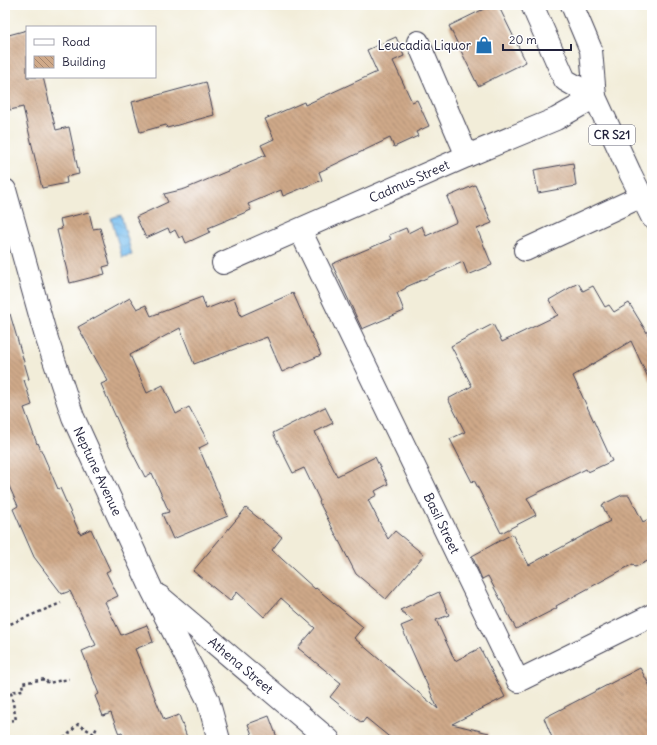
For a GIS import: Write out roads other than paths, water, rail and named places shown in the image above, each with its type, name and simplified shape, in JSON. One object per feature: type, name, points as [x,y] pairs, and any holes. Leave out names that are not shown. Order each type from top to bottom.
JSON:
[{"type":"street","points":[[532,5],[565,80],[595,97]]},
{"type":"street","name":"CR S21","points":[[572,5],[590,50],[595,97],[630,174],[652,217]]},
{"type":"street","points":[[418,42],[467,156]]},
{"type":"street","name":"Cadmus Street","points":[[222,263],[467,156],[556,119],[595,97]]},
{"type":"street","name":"Neptune Avenue","points":[[5,190],[45,333],[73,416],[152,590],[208,700],[219,740]]},
{"type":"street","points":[[525,250],[642,196]]},
{"type":"street","name":"Basil Street","points":[[300,230],[518,681],[652,615]]},
{"type":"street","name":"Athena Street","points":[[152,590],[329,740]]},
{"type":"water","points":[[121,215],[132,255],[122,257],[111,218]]},
{"type":"place","name":"Leucadia Liquor","points":[[484,45]]}]
